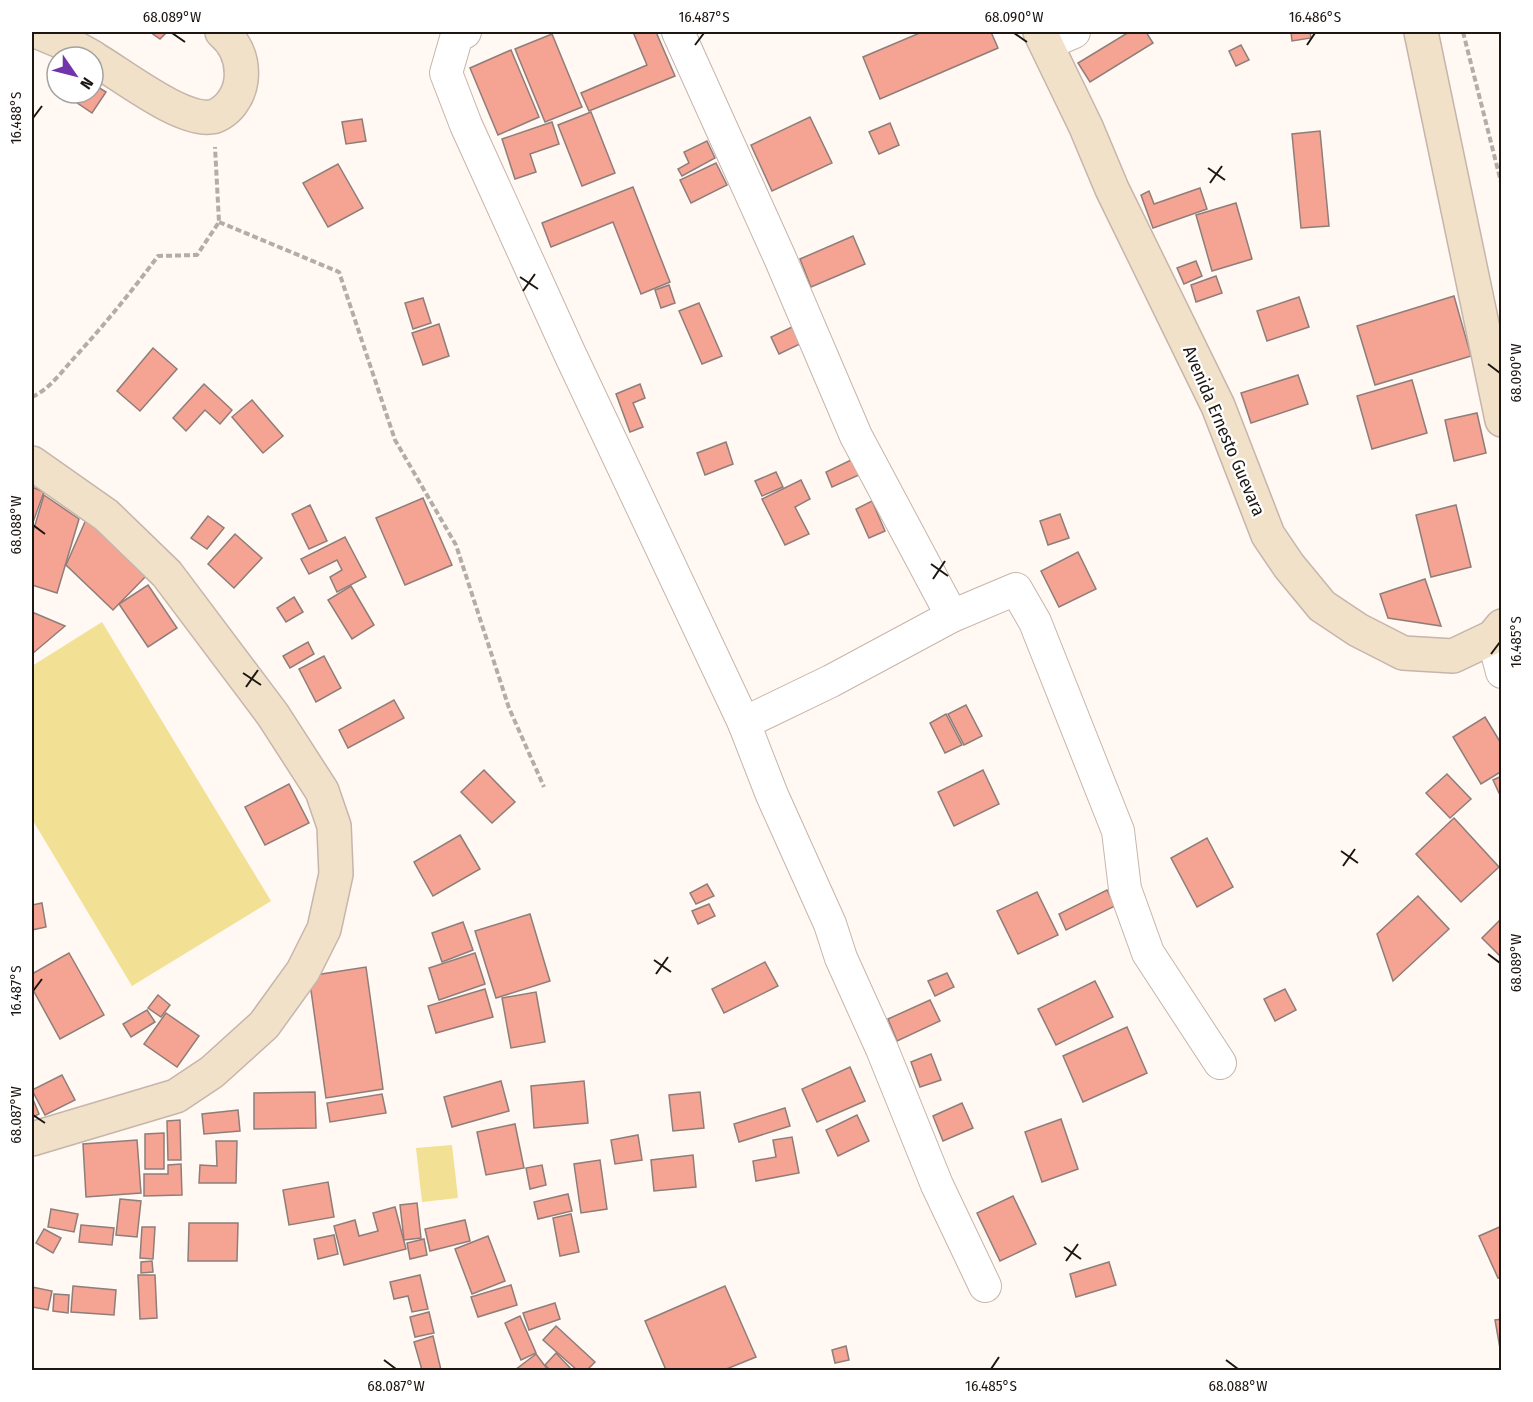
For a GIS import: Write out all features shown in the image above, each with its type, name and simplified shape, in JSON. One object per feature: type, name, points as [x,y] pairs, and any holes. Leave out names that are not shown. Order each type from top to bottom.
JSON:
[{"type":"main road","points":[[38,32],[71,45]]},
{"type":"main road","points":[[105,65],[173,108],[199,117],[214,117],[229,107],[240,91],[242,67],[233,42],[222,32]]},
{"type":"main road","points":[[1420,32],[1502,420]]},
{"type":"main road","name":"Avenida Ernesto Guevara","points":[[1054,36],[1086,127],[1117,199],[1218,406],[1268,535],[1289,566],[1322,606],[1358,630],[1402,653],[1452,656],[1497,632]]},
{"type":"main road","points":[[32,463],[106,515],[167,574],[273,715],[322,791],[334,826],[336,874],[324,928],[303,971],[264,1025],[213,1072],[176,1096],[32,1139]]},
{"type":"street","points":[[465,32],[457,35],[446,73],[466,125],[574,362],[744,723],[772,795],[830,924],[841,958],[882,1049],[937,1185],[985,1286]]},
{"type":"street","points":[[678,32],[780,258],[856,436],[952,615]]},
{"type":"street","points":[[744,723],[831,681],[952,615],[1016,589],[1035,622],[1119,831],[1125,889],[1148,953],[1220,1063]]},
{"type":"street","points":[[1497,632],[1502,672]]},
{"type":"path","points":[[1464,32],[1502,186]]},
{"type":"path","points":[[32,397],[44,392],[122,304],[158,256],[197,255],[219,222],[214,117]]},
{"type":"path","points":[[219,222],[339,272],[395,440],[456,545],[508,708],[544,787]]},
{"type":"shaded area","points":[[102,622],[271,901],[132,986],[32,819],[32,666]]},
{"type":"shaded area","points":[[452,1145],[458,1198],[422,1202],[416,1148]]},
{"type":"building","points":[[150,32],[167,32],[160,39]]},
{"type":"building","points":[[633,32],[656,32],[675,76],[589,111],[581,93],[647,65]]},
{"type":"building","points":[[922,32],[991,32],[998,48],[880,99],[863,57]]},
{"type":"building","points":[[1129,32],[1146,32],[1153,43],[1090,82],[1078,63]]},
{"type":"building","points":[[1291,32],[1310,32],[1311,38],[1292,41]]},
{"type":"building","points":[[552,34],[582,107],[545,122],[515,49]]},
{"type":"building","points":[[1241,45],[1249,60],[1236,66],[1229,51]]},
{"type":"building","points":[[511,50],[539,117],[498,135],[470,68]]},
{"type":"building","points":[[80,105],[97,105],[92,113]]},
{"type":"building","points":[[591,112],[615,173],[582,186],[558,125]]},
{"type":"building","points":[[810,117],[832,163],[772,191],[751,145]]},
{"type":"building","points":[[362,119],[366,141],[346,144],[342,122]]},
{"type":"building","points":[[552,122],[559,144],[530,154],[536,172],[515,179],[502,139]]},
{"type":"building","points":[[890,123],[899,145],[879,154],[869,132]]},
{"type":"building","points":[[1320,131],[1329,226],[1301,228],[1292,134]]},
{"type":"building","points":[[707,141],[715,158],[682,176],[678,169],[689,163],[684,152]]},
{"type":"building","points":[[716,163],[727,185],[691,203],[680,180]]},
{"type":"building","points":[[338,164],[363,208],[328,227],[303,183]]},
{"type":"building","points":[[633,187],[670,282],[641,294],[613,222],[551,247],[542,223]]},
{"type":"building","points":[[1200,188],[1207,209],[1153,228],[1141,195],[1149,191],[1154,204]]},
{"type":"building","points":[[1236,203],[1252,259],[1212,271],[1196,215]]},
{"type":"building","points":[[853,236],[865,264],[811,287],[800,259]]},
{"type":"building","points":[[1196,261],[1202,276],[1184,284],[1177,268]]},
{"type":"building","points":[[1216,276],[1222,293],[1196,302],[1191,285]]},
{"type":"building","points":[[669,285],[675,303],[661,308],[655,290]]},
{"type":"building","points":[[1454,296],[1471,356],[1375,385],[1357,326]]},
{"type":"building","points":[[1299,297],[1309,327],[1267,341],[1257,311]]},
{"type":"building","points":[[423,298],[431,323],[413,329],[405,303]]},
{"type":"building","points":[[699,303],[722,356],[702,364],[679,311]]},
{"type":"building","points":[[439,324],[449,356],[423,365],[412,333]]},
{"type":"building","points":[[792,327],[800,344],[779,354],[771,337]]},
{"type":"building","points":[[153,348],[177,369],[140,411],[117,391]]},
{"type":"building","points":[[1298,375],[1308,404],[1251,423],[1241,393]]},
{"type":"building","points":[[1412,380],[1427,433],[1372,449],[1357,396]]},
{"type":"building","points":[[204,384],[232,410],[220,424],[205,410],[186,431],[173,418]]},
{"type":"building","points":[[640,384],[645,398],[633,403],[643,427],[630,432],[616,394]]},
{"type":"building","points":[[252,400],[283,436],[263,453],[232,417]]},
{"type":"building","points":[[1477,413],[1486,453],[1454,461],[1445,420]]},
{"type":"building","points":[[726,442],[733,464],[705,475],[697,453]]},
{"type":"building","points":[[851,460],[859,475],[832,487],[826,472]]},
{"type":"building","points":[[776,472],[783,487],[762,496],[755,481]]},
{"type":"building","points":[[801,480],[810,499],[795,507],[809,534],[785,545],[762,499]]},
{"type":"building","points":[[32,487],[44,492],[32,525]]},
{"type":"building","points":[[44,495],[79,519],[57,593],[32,585],[32,535]]},
{"type":"building","points":[[423,498],[452,565],[405,585],[376,518]]},
{"type":"building","points":[[872,501],[885,531],[869,538],[856,509]]},
{"type":"building","points":[[310,505],[327,541],[309,549],[292,514]]},
{"type":"building","points":[[1456,505],[1471,567],[1431,577],[1416,515]]},
{"type":"building","points":[[1060,514],[1069,538],[1048,545],[1040,521]]},
{"type":"building","points":[[88,515],[148,574],[113,610],[66,565]]},
{"type":"building","points":[[208,516],[224,528],[207,549],[191,538]]},
{"type":"building","points":[[235,534],[262,558],[234,588],[208,564]]},
{"type":"building","points":[[345,537],[366,577],[337,592],[330,577],[342,570],[337,560],[309,574],[301,559]]},
{"type":"building","points":[[1078,552],[1096,589],[1059,607],[1041,571]]},
{"type":"building","points":[[1425,579],[1441,626],[1388,618],[1380,594]]},
{"type":"building","points":[[148,585],[177,628],[148,647],[119,604]]},
{"type":"building","points":[[351,586],[374,625],[352,639],[328,600]]},
{"type":"building","points":[[294,597],[303,612],[286,622],[277,608]]},
{"type":"building","points":[[32,612],[65,626],[32,654]]},
{"type":"building","points":[[308,642],[314,654],[290,668],[283,656]]},
{"type":"building","points":[[324,656],[341,688],[316,702],[299,669]]},
{"type":"building","points":[[394,700],[404,718],[348,748],[339,730]]},
{"type":"building","points":[[966,705],[982,736],[964,745],[948,714]]},
{"type":"building","points":[[946,714],[962,745],[945,753],[930,723]]},
{"type":"building","points":[[1485,717],[1502,745],[1502,771],[1481,784],[1453,737]]},
{"type":"building","points":[[484,770],[515,802],[492,823],[461,792]]},
{"type":"building","points":[[983,770],[999,804],[954,826],[938,792]]},
{"type":"building","points":[[1447,774],[1471,799],[1450,818],[1426,793]]},
{"type":"building","points":[[1502,776],[1502,792],[1499,793],[1493,780]]},
{"type":"building","points":[[289,784],[309,823],[265,845],[245,807]]},
{"type":"building","points":[[1454,818],[1499,867],[1461,902],[1416,854]]},
{"type":"building","points":[[460,835],[480,869],[433,896],[414,862]]},
{"type":"building","points":[[1207,838],[1233,887],[1197,907],[1171,858]]},
{"type":"building","points":[[707,884],[714,896],[696,904],[690,893]]},
{"type":"building","points":[[1107,890],[1115,906],[1066,930],[1059,914]]},
{"type":"building","points":[[1037,892],[1058,935],[1018,954],[997,911]]},
{"type":"building","points":[[1418,896],[1449,929],[1393,981],[1377,934]]},
{"type":"building","points":[[42,903],[46,927],[32,930],[32,905]]},
{"type":"building","points":[[709,904],[715,916],[698,924],[692,911]]},
{"type":"building","points":[[530,914],[550,981],[496,998],[475,931]]},
{"type":"building","points":[[1502,918],[1502,958],[1482,938]]},
{"type":"building","points":[[463,922],[473,950],[442,962],[432,933]]},
{"type":"building","points":[[69,953],[104,1015],[60,1039],[32,988],[32,974]]},
{"type":"building","points":[[475,953],[485,984],[439,1000],[429,968]]},
{"type":"building","points":[[765,962],[778,986],[724,1013],[712,989]]},
{"type":"building","points":[[366,967],[383,1089],[326,1098],[309,976]]},
{"type":"building","points":[[947,973],[954,987],[935,996],[928,981]]},
{"type":"building","points":[[1095,981],[1113,1017],[1056,1045],[1038,1009]]},
{"type":"building","points":[[485,989],[493,1017],[436,1033],[428,1006]]},
{"type":"building","points":[[1285,989],[1296,1010],[1275,1021],[1264,999]]},
{"type":"building","points":[[536,992],[545,1042],[511,1048],[502,998]]},
{"type":"building","points":[[158,995],[170,1005],[161,1017],[148,1008]]},
{"type":"building","points":[[930,1000],[940,1021],[897,1041],[888,1019]]},
{"type":"building","points":[[147,1010],[155,1022],[131,1037],[123,1024]]},
{"type":"building","points":[[166,1013],[199,1036],[177,1067],[144,1044]]},
{"type":"building","points":[[1127,1027],[1147,1073],[1083,1102],[1063,1056]]},
{"type":"building","points":[[931,1054],[941,1080],[920,1087],[911,1062]]},
{"type":"building","points":[[850,1067],[865,1101],[817,1122],[802,1089]]},
{"type":"building","points":[[62,1075],[75,1100],[45,1115],[32,1090]]},
{"type":"building","points":[[501,1081],[509,1111],[452,1127],[444,1097]]},
{"type":"building","points":[[584,1081],[588,1123],[534,1128],[531,1086]]},
{"type":"building","points":[[315,1092],[316,1128],[254,1129],[254,1093]]},
{"type":"building","points":[[700,1092],[704,1128],[673,1131],[669,1095]]},
{"type":"building","points":[[382,1094],[386,1113],[330,1122],[327,1103]]},
{"type":"building","points":[[32,1097],[39,1114],[32,1118]]},
{"type":"building","points":[[962,1103],[973,1128],[943,1141],[933,1116]]},
{"type":"building","points":[[785,1108],[790,1126],[739,1142],[734,1124]]},
{"type":"building","points":[[238,1110],[240,1131],[204,1134],[202,1114]]},
{"type":"building","points":[[857,1115],[869,1141],[838,1156],[826,1130]]},
{"type":"building","points":[[1061,1119],[1078,1169],[1042,1182],[1025,1132]]},
{"type":"building","points":[[180,1120],[181,1160],[168,1160],[167,1121]]},
{"type":"building","points":[[515,1124],[524,1168],[486,1175],[477,1132]]},
{"type":"building","points":[[164,1133],[164,1169],[145,1169],[145,1134]]},
{"type":"building","points":[[638,1135],[642,1160],[615,1164],[611,1140]]},
{"type":"building","points":[[792,1137],[799,1173],[756,1181],[753,1161],[776,1157],[773,1140]]},
{"type":"building","points":[[137,1140],[141,1193],[86,1197],[83,1144]]},
{"type":"building","points":[[216,1141],[237,1141],[236,1183],[199,1183],[200,1165],[217,1166]]},
{"type":"building","points":[[693,1155],[696,1187],[654,1191],[651,1160]]},
{"type":"building","points":[[600,1160],[607,1209],[581,1213],[574,1164]]},
{"type":"building","points":[[181,1164],[182,1195],[144,1196],[144,1174],[168,1174],[168,1165]]},
{"type":"building","points":[[542,1165],[546,1185],[530,1189],[526,1168]]},
{"type":"building","points":[[328,1182],[334,1217],[289,1225],[283,1190]]},
{"type":"building","points":[[568,1194],[572,1211],[538,1219],[534,1202]]},
{"type":"building","points":[[1013,1196],[1036,1244],[1000,1261],[977,1213]]},
{"type":"building","points":[[120,1199],[141,1201],[137,1237],[116,1235]]},
{"type":"building","points":[[417,1203],[421,1238],[404,1240],[400,1205]]},
{"type":"building","points":[[395,1207],[406,1249],[344,1265],[334,1226],[355,1220],[359,1236],[378,1231],[373,1213]]},
{"type":"building","points":[[51,1209],[78,1214],[74,1232],[48,1227]]},
{"type":"building","points":[[571,1214],[579,1252],[560,1256],[553,1218]]},
{"type":"building","points":[[465,1220],[470,1241],[430,1251],[425,1229]]},
{"type":"building","points":[[189,1223],[238,1223],[237,1261],[188,1261]]},
{"type":"building","points":[[81,1225],[114,1228],[112,1245],[79,1242]]},
{"type":"building","points":[[1502,1226],[1502,1277],[1498,1278],[1479,1236]]},
{"type":"building","points":[[142,1227],[155,1227],[153,1259],[140,1258]]},
{"type":"building","points":[[44,1229],[61,1238],[53,1253],[36,1243]]},
{"type":"building","points":[[334,1235],[338,1254],[318,1259],[314,1239]]},
{"type":"building","points":[[488,1236],[505,1281],[472,1294],[455,1249]]},
{"type":"building","points":[[424,1239],[427,1255],[410,1259],[407,1243]]},
{"type":"building","points":[[152,1261],[153,1272],[141,1273],[141,1262]]},
{"type":"building","points":[[1109,1262],[1116,1285],[1076,1297],[1070,1274]]},
{"type":"building","points":[[138,1275],[155,1275],[157,1318],[140,1319]]},
{"type":"building","points":[[420,1275],[428,1309],[412,1312],[408,1296],[394,1299],[390,1282]]},
{"type":"building","points":[[511,1285],[517,1305],[478,1317],[471,1297]]},
{"type":"building","points":[[73,1286],[116,1290],[114,1315],[71,1312]]},
{"type":"building","points":[[725,1286],[756,1357],[724,1370],[666,1370],[645,1321]]},
{"type":"building","points":[[32,1287],[52,1291],[48,1310],[32,1307]]},
{"type":"building","points":[[54,1294],[69,1295],[68,1313],[53,1311]]},
{"type":"building","points":[[555,1303],[560,1319],[529,1330],[523,1313]]},
{"type":"building","points":[[429,1312],[434,1333],[415,1337],[410,1317]]},
{"type":"building","points":[[520,1316],[536,1353],[521,1360],[505,1323]]},
{"type":"building","points":[[1502,1319],[1502,1354],[1501,1354],[1495,1320]]},
{"type":"building","points":[[556,1326],[595,1362],[587,1370],[577,1370],[543,1340]]},
{"type":"building","points":[[433,1336],[441,1370],[422,1370],[414,1342]]},
{"type":"building","points":[[846,1346],[849,1360],[835,1363],[832,1350]]},
{"type":"building","points":[[556,1353],[572,1370],[550,1370],[545,1365]]},
{"type":"building","points":[[536,1354],[548,1370],[515,1370]]}]
